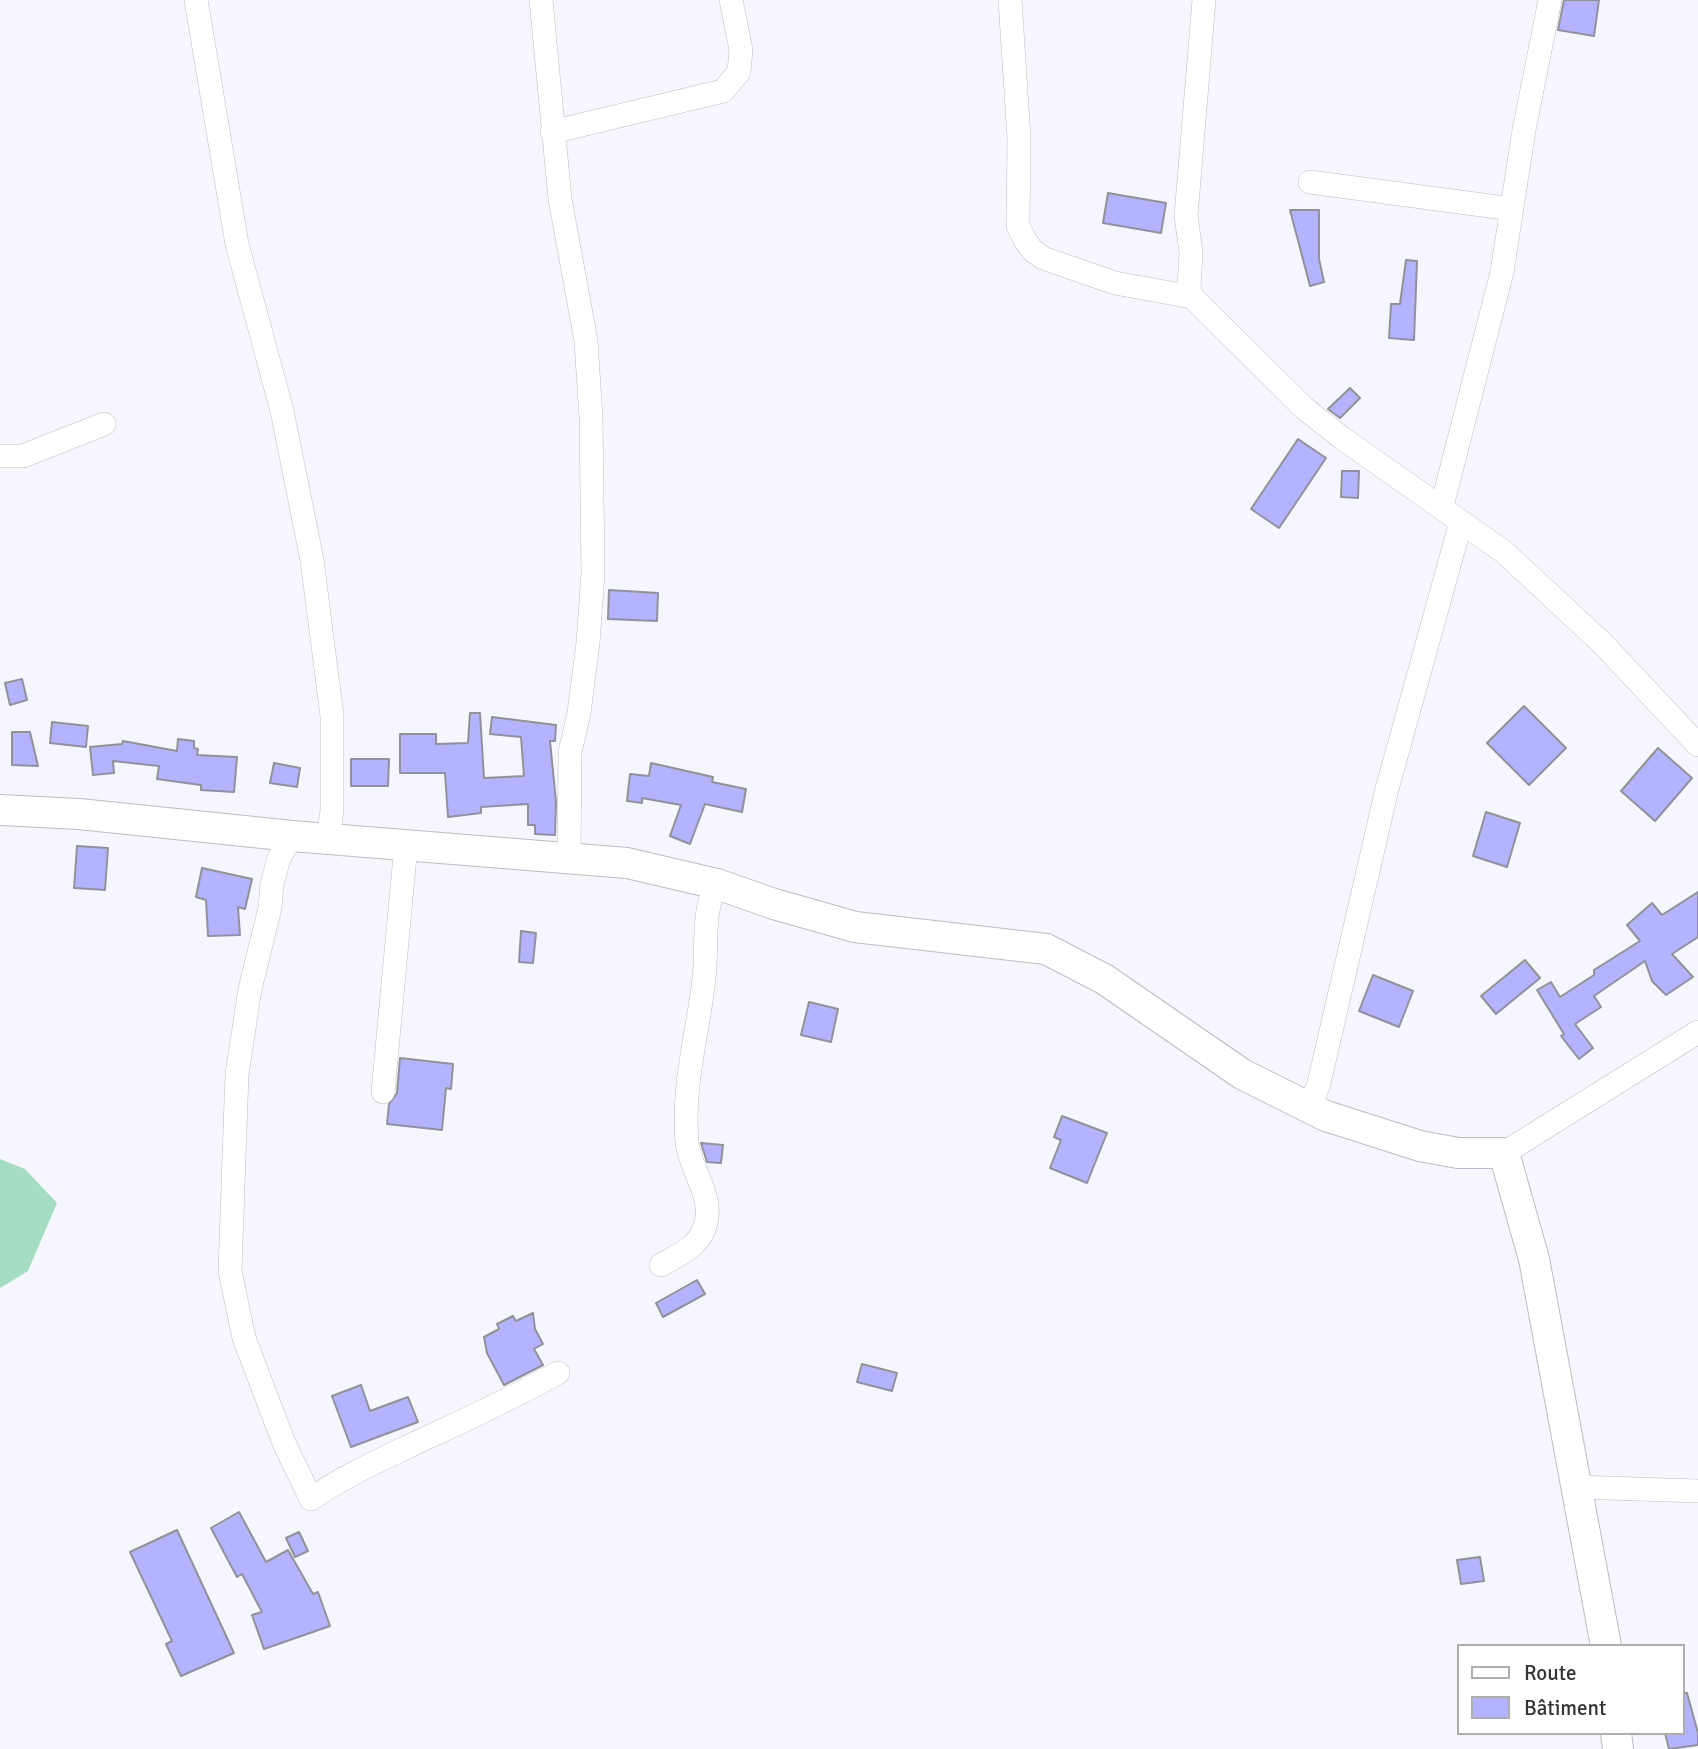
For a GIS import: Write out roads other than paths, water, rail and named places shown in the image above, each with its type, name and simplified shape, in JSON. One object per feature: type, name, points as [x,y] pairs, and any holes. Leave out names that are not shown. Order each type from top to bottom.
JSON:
[{"type":"main road","points":[[0,810],[79,814],[292,836],[627,863],[717,884],[855,927],[1046,949],[1104,979],[1242,1074],[1326,1116],[1420,1146],[1458,1153],[1504,1153],[1534,1259],[1606,1644]]},
{"type":"street","points":[[196,0],[237,244],[282,411],[312,560],[332,716],[332,810],[328,839]]},
{"type":"street","points":[[541,0],[560,199],[586,341],[591,418],[593,573],[588,643],[579,713],[570,752],[569,859]]},
{"type":"street","points":[[552,132],[723,91],[739,72],[741,50],[731,0]]},
{"type":"street","points":[[1010,0],[1019,138],[1018,226],[1025,240],[1032,250],[1043,258],[1115,283],[1192,297]]},
{"type":"street","points":[[1204,0],[1186,216],[1191,251],[1189,288],[1192,297],[1304,408],[1342,438],[1504,552],[1602,643],[1698,745]]},
{"type":"street","points":[[1442,506],[1502,272],[1524,130],[1550,0]]},
{"type":"street","points":[[1310,182],[1512,209]]},
{"type":"street","points":[[0,456],[23,456],[104,424]]},
{"type":"street","points":[[1310,1108],[1319,1083],[1387,789],[1461,522]]},
{"type":"street","points":[[292,836],[279,858],[272,884],[270,908],[250,989],[237,1074],[230,1271],[244,1338],[284,1443],[311,1499],[329,1486],[377,1461],[558,1374]]},
{"type":"street","points":[[383,1092],[406,845]]},
{"type":"street","points":[[661,1265],[693,1246],[702,1236],[706,1221],[707,1206],[702,1185],[689,1156],[687,1105],[692,1042],[704,978],[706,924],[710,896],[717,884]]},
{"type":"street","points":[[1504,1153],[1698,1032]]},
{"type":"street","points":[[1577,1487],[1698,1491]]}]
